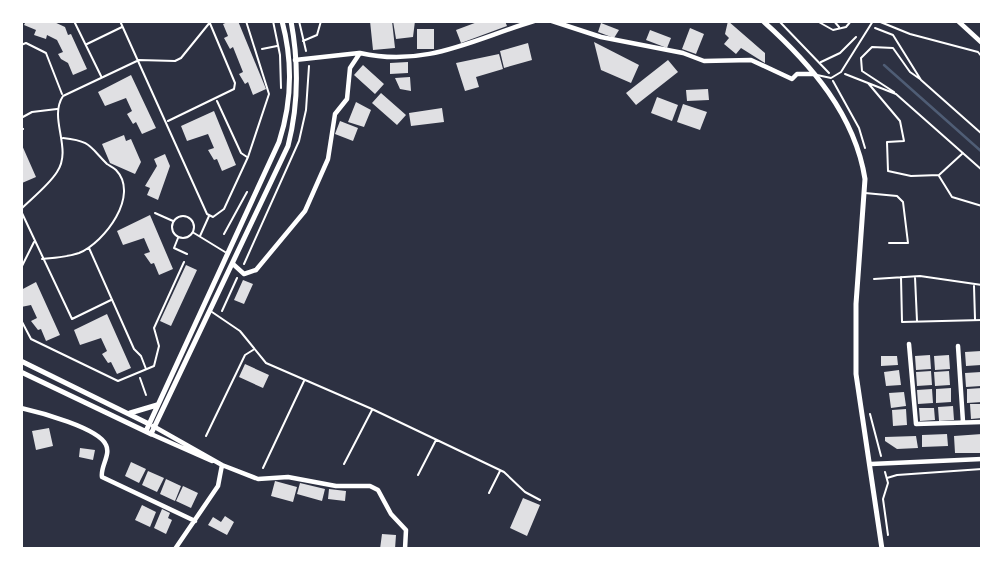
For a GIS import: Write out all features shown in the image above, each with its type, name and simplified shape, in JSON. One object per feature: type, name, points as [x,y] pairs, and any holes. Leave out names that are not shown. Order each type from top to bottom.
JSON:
[{"type":"street","points":[[152,426],[159,403],[279,142],[289,103],[293,60],[282,21]]},
{"type":"street","points":[[148,433],[211,312],[288,145],[297,104],[291,21]]},
{"type":"street","points":[[293,60],[360,53],[403,58],[456,50],[534,21]]},
{"type":"street","points":[[552,21],[600,37],[704,61],[751,60],[792,79],[797,74],[813,74]]},
{"type":"street","points":[[763,21],[813,74],[846,117],[857,140],[865,179],[856,304],[856,374],[882,549]]},
{"type":"street","points":[[958,21],[982,43]]},
{"type":"street","points":[[233,264],[243,274],[256,270],[305,211],[328,159],[335,114],[347,99],[350,68],[360,53]]},
{"type":"street","points":[[908,344],[916,424],[982,422]]},
{"type":"street","points":[[958,346],[963,422]]},
{"type":"street","points":[[21,361],[129,413],[206,454],[213,461]]},
{"type":"street","points":[[21,372],[148,433],[258,479],[288,477],[336,486],[370,486],[378,490],[391,514],[406,530],[405,549]]},
{"type":"street","points":[[129,413],[144,411],[159,403]]},
{"type":"street","points":[[21,408],[62,418],[100,438],[106,444],[107,452],[101,470],[102,477],[195,521]]},
{"type":"street","points":[[871,464],[982,459]]},
{"type":"street","points":[[175,549],[218,486],[222,465]]},
{"type":"lane","points":[[74,21],[101,77]]},
{"type":"lane","points":[[120,21],[209,215],[200,236]]},
{"type":"lane","points":[[111,300],[72,319],[21,209],[58,172],[62,157],[62,138],[58,109],[63,96],[139,61],[175,61],[181,58],[210,21]]},
{"type":"lane","points":[[167,121],[229,94],[234,83],[210,21]]},
{"type":"lane","points":[[209,215],[213,217],[224,209],[258,136],[269,94],[246,21]]},
{"type":"lane","points":[[813,74],[831,78],[841,72],[875,21]]},
{"type":"lane","points":[[87,44],[123,27]]},
{"type":"lane","points":[[21,45],[26,43],[46,53],[63,96]]},
{"type":"lane","points":[[216,100],[241,153],[248,157]]},
{"type":"lane","points":[[21,118],[32,112],[58,109]]},
{"type":"lane","points":[[42,259],[80,253],[103,238],[116,222],[122,203],[122,182],[117,171],[108,165],[94,146],[62,138]]},
{"type":"lane","points":[[864,194],[897,196],[903,202],[908,243],[889,243]]},
{"type":"lane","points":[[155,213],[174,221]]},
{"type":"lane","points":[[179,217],[189,218],[194,227],[192,232],[188,236],[178,237],[172,229],[174,221],[179,217]]},
{"type":"lane","points":[[192,232],[227,254],[233,264]]},
{"type":"lane","points":[[178,237],[174,248],[187,254]]},
{"type":"lane","points":[[21,268],[34,242]]},
{"type":"lane","points":[[89,247],[111,300],[146,370]]},
{"type":"lane","points":[[21,320],[31,339],[118,380],[138,373],[154,366],[159,356],[154,328],[184,262]]},
{"type":"lane","points":[[211,312],[240,331],[266,363],[501,470],[525,492],[540,500]]},
{"type":"lane","points":[[206,436],[245,355],[254,349]]},
{"type":"lane","points":[[263,468],[305,380]]},
{"type":"lane","points":[[344,464],[372,409]]},
{"type":"lane","points":[[418,475],[436,439]]},
{"type":"lane","points":[[489,493],[501,470]]},
{"type":"path","points":[[273,21],[278,46],[281,96]]},
{"type":"path","points":[[299,21],[308,56]]},
{"type":"path","points":[[299,42],[317,35],[321,21]]},
{"type":"path","points":[[779,21],[831,78],[859,128],[866,149]]},
{"type":"path","points":[[817,21],[834,30],[851,21]]},
{"type":"path","points":[[834,21],[839,28]]},
{"type":"path","points":[[875,21],[910,34],[978,52],[982,57]]},
{"type":"path","points":[[871,26],[893,35],[921,80]]},
{"type":"path","points":[[820,63],[840,53],[863,30]]},
{"type":"path","points":[[257,50],[284,45]]},
{"type":"path","points":[[982,134],[910,72],[893,48],[872,47],[861,58],[862,71],[896,94],[982,170]]},
{"type":"path","points":[[841,72],[896,94]]},
{"type":"path","points":[[303,80],[308,79]]},
{"type":"path","points":[[868,83],[903,128],[904,141],[887,142],[888,171],[911,176],[939,175],[963,153]]},
{"type":"path","points":[[939,175],[951,197],[982,206]]},
{"type":"path","points":[[224,234],[249,190]]},
{"type":"path","points":[[915,276],[917,322]]},
{"type":"path","points":[[874,279],[915,276],[982,285]]},
{"type":"path","points":[[224,307],[237,277]]},
{"type":"path","points":[[901,277],[902,322],[982,320]]},
{"type":"path","points":[[974,284],[975,320]]},
{"type":"path","points":[[138,373],[146,395]]},
{"type":"path","points":[[868,403],[887,478],[883,499],[888,536]]},
{"type":"path","points":[[887,478],[982,469]]},
{"type":"building","points":[[26,21],[52,21],[65,27],[87,69],[73,75],[68,63],[58,54],[63,52],[57,40],[47,35],[46,39],[34,35],[36,30],[24,25]]},
{"type":"building","points":[[238,21],[266,89],[253,95],[248,82],[245,84],[239,74],[243,72],[233,47],[230,49],[224,38],[228,36],[223,24]]},
{"type":"building","points":[[370,21],[392,21],[395,48],[373,50]]},
{"type":"building","points":[[393,21],[415,21],[413,37],[396,39]]},
{"type":"building","points":[[480,21],[505,21],[507,26],[461,43],[456,30]]},
{"type":"building","points":[[728,21],[765,53],[765,63],[741,48],[736,54],[724,44],[729,38],[725,34]]},
{"type":"building","points":[[601,23],[619,30],[614,38],[598,32]]},
{"type":"building","points":[[690,28],[704,34],[696,54],[682,49]]},
{"type":"building","points":[[417,29],[434,29],[434,49],[417,49]]},
{"type":"building","points":[[650,30],[671,38],[667,48],[646,40]]},
{"type":"building","points":[[594,42],[639,65],[631,83],[601,70]]},
{"type":"building","points":[[528,43],[532,60],[504,68],[500,51]]},
{"type":"building","points":[[499,54],[503,69],[476,77],[479,87],[465,91],[456,63]]},
{"type":"building","points":[[668,60],[678,72],[636,105],[626,93]]},
{"type":"building","points":[[408,62],[408,73],[390,74],[390,63]]},
{"type":"building","points":[[363,65],[384,84],[375,94],[354,75]]},
{"type":"building","points":[[131,75],[156,128],[142,134],[136,122],[133,124],[127,114],[132,111],[126,98],[105,106],[98,92]]},
{"type":"building","points":[[410,77],[411,91],[400,89],[395,78]]},
{"type":"building","points":[[708,89],[709,100],[687,101],[686,90]]},
{"type":"building","points":[[381,93],[406,115],[397,125],[372,103]]},
{"type":"building","points":[[657,97],[678,105],[672,121],[651,113]]},
{"type":"building","points":[[356,102],[371,110],[364,127],[348,122]]},
{"type":"building","points":[[683,104],[707,112],[700,130],[677,122]]},
{"type":"building","points":[[442,108],[444,122],[411,126],[409,113]]},
{"type":"building","points":[[214,111],[236,165],[222,171],[217,159],[214,160],[208,150],[214,148],[208,134],[187,141],[181,126]]},
{"type":"building","points":[[340,121],[358,128],[353,141],[335,134]]},
{"type":"building","points":[[124,135],[126,141],[131,139],[141,162],[135,174],[110,163],[102,144]]},
{"type":"building","points":[[21,143],[36,177],[22,183],[21,181]]},
{"type":"building","points":[[165,154],[170,166],[158,200],[147,195],[150,188],[145,186],[157,166],[154,159]]},
{"type":"building","points":[[150,215],[173,269],[159,275],[154,263],[151,264],[144,254],[150,252],[144,238],[123,245],[117,231]]},
{"type":"building","points":[[186,265],[197,270],[171,326],[160,321]]},
{"type":"building","points":[[243,280],[253,284],[244,304],[234,300]]},
{"type":"building","points":[[36,282],[60,335],[46,341],[41,329],[38,330],[31,321],[37,318],[31,305],[21,307],[21,290]]},
{"type":"building","points":[[107,314],[131,368],[117,374],[111,362],[108,363],[102,354],[107,351],[101,338],[80,345],[74,330]]},
{"type":"building","points":[[981,351],[981,365],[966,366],[965,352]]},
{"type":"building","points":[[930,355],[931,369],[916,370],[915,356]]},
{"type":"building","points":[[949,355],[950,369],[935,370],[934,356]]},
{"type":"building","points":[[881,356],[897,356],[898,365],[881,366]]},
{"type":"building","points":[[245,364],[269,375],[263,388],[239,377]]},
{"type":"building","points":[[899,370],[901,385],[886,386],[884,372]]},
{"type":"building","points":[[931,371],[932,385],[917,386],[916,372]]},
{"type":"building","points":[[949,371],[950,385],[935,386],[934,372]]},
{"type":"building","points":[[981,372],[981,386],[966,387],[965,373]]},
{"type":"building","points":[[951,388],[951,402],[936,403],[936,389]]},
{"type":"building","points":[[982,388],[982,402],[967,403],[967,389]]},
{"type":"building","points":[[932,389],[933,403],[918,404],[917,390]]},
{"type":"building","points":[[904,392],[906,406],[891,408],[889,393]]},
{"type":"building","points":[[970,404],[982,404],[982,418],[971,419]]},
{"type":"building","points":[[953,406],[954,420],[939,421],[938,407]]},
{"type":"building","points":[[919,408],[934,408],[935,420],[920,421]]},
{"type":"building","points":[[906,409],[907,425],[893,426],[892,410]]},
{"type":"building","points":[[49,428],[53,446],[36,450],[32,431]]},
{"type":"building","points":[[947,434],[948,446],[922,447],[922,435]]},
{"type":"building","points":[[982,434],[982,453],[955,453],[954,436]]},
{"type":"building","points":[[916,436],[918,448],[897,449],[885,441],[885,437]]},
{"type":"building","points":[[80,448],[95,450],[93,460],[79,457]]},
{"type":"building","points":[[131,462],[146,469],[139,483],[125,476]]},
{"type":"building","points":[[148,471],[164,478],[157,492],[142,485]]},
{"type":"building","points":[[166,479],[181,486],[175,501],[160,494]]},
{"type":"building","points":[[275,481],[297,487],[293,502],[271,496]]},
{"type":"building","points":[[300,483],[325,489],[322,501],[297,494]]},
{"type":"building","points":[[183,486],[198,493],[191,508],[176,501]]},
{"type":"building","points":[[329,489],[346,491],[345,501],[328,499]]},
{"type":"building","points":[[523,498],[540,505],[527,536],[510,528]]},
{"type":"building","points":[[142,505],[156,512],[150,527],[135,520]]},
{"type":"building","points":[[162,509],[170,513],[168,518],[172,520],[166,534],[154,528]]},
{"type":"building","points":[[225,516],[234,522],[227,535],[208,525],[213,517],[221,522]]},
{"type":"building","points":[[382,534],[396,535],[395,549],[380,549]]},
{"type":"waterway","points":[[884,65],[982,152]]}]
